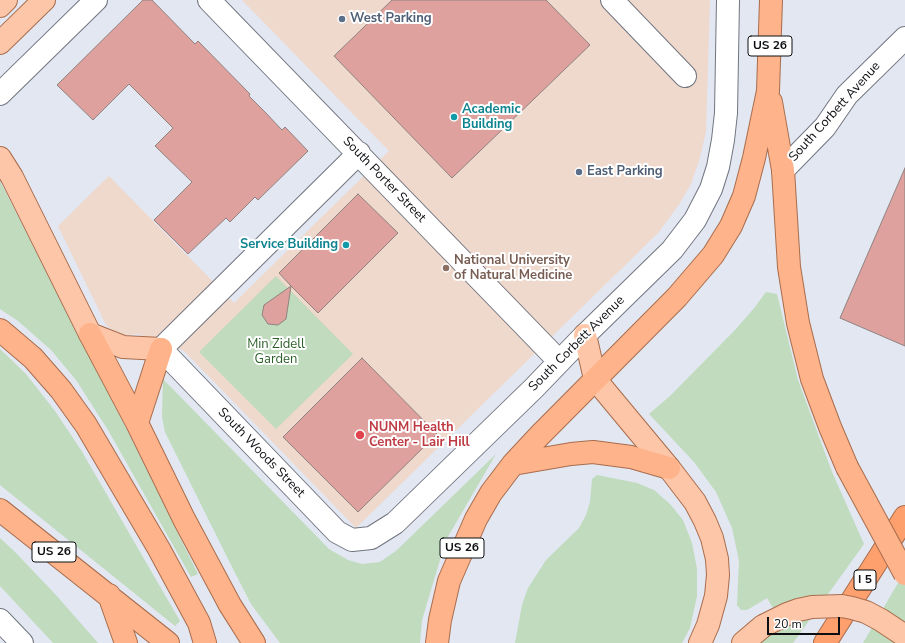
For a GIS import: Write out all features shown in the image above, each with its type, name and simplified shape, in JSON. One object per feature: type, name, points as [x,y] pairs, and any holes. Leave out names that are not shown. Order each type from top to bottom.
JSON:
[{"type":"highway","name":"US 26","points":[[768,91],[771,0]]},
{"type":"highway","points":[[768,91],[783,170],[788,267],[798,323],[812,379],[847,467],[905,574]]},
{"type":"highway","points":[[595,379],[678,297],[713,255],[723,240],[744,196],[754,158],[768,91]]},
{"type":"highway","points":[[0,330],[38,363],[61,390],[86,425],[159,549],[199,623],[205,643]]},
{"type":"highway","points":[[90,334],[137,423],[184,519],[230,605],[254,643]]},
{"type":"highway","points":[[137,423],[161,349]]},
{"type":"highway","name":"US 26","points":[[437,643],[440,620],[449,581],[462,548],[491,493],[513,464],[595,379]]},
{"type":"highway","points":[[513,464],[571,454],[593,452],[631,457],[669,468]]},
{"type":"highway","name":"US 26","points":[[0,510],[168,643]]},
{"type":"highway","name":"I 5","points":[[825,643],[905,517]]},
{"type":"highway","points":[[109,595],[126,643]]},
{"type":"main road","points":[[0,6],[6,0]]},
{"type":"main road","points":[[0,44],[44,0]]},
{"type":"main road","points":[[0,158],[12,177],[90,334],[123,347],[161,349]]},
{"type":"main road","points":[[585,335],[595,379],[669,468],[695,502],[712,538],[718,575],[716,596],[712,612],[700,643]]},
{"type":"main road","points":[[743,643],[763,626],[787,614],[812,607],[842,606],[866,612],[890,625],[905,636]]},
{"type":"street","points":[[0,94],[96,0]]},
{"type":"street","name":"South Porter Street","points":[[209,0],[559,361]]},
{"type":"street","points":[[612,0],[685,76]]},
{"type":"street","name":"South Corbett Avenue","points":[[371,538],[395,523],[534,388],[585,335],[672,250],[695,220],[711,189],[718,167],[723,140],[726,112],[728,0]]},
{"type":"street","name":"South Corbett Avenue","points":[[783,170],[825,127],[847,95],[905,38]]},
{"type":"street","points":[[161,349],[359,153]]},
{"type":"street","name":"South Woods Street","points":[[161,349],[337,532],[352,540],[371,538]]},
{"type":"street","points":[[0,620],[22,643]]},
{"type":"shaded area","name":"National University of Natural Medicine","points":[[242,0],[710,0],[706,132],[699,161],[691,184],[680,203],[659,232],[356,528],[184,351],[138,334],[126,335],[115,332],[106,325],[58,226],[109,176],[234,303],[389,151]]},
{"type":"green space","points":[[0,181],[125,426],[198,574],[191,577],[108,430],[76,380],[51,350],[18,321],[0,309]]},
{"type":"green space","name":"Min Zidell Garden","points":[[276,276],[353,354],[276,429],[199,352]]},
{"type":"green space","points":[[766,292],[777,294],[798,380],[832,472],[864,544],[793,643],[761,643],[768,637],[785,628],[767,598],[747,610],[741,610],[737,605],[739,561],[732,528],[716,492],[694,462],[649,414],[670,396],[736,329]]},
{"type":"green space","points":[[0,349],[26,374],[55,411],[81,450],[180,621],[175,626],[0,485]]},
{"type":"green space","points":[[163,379],[329,549],[348,560],[362,564],[380,562],[397,550],[496,454],[446,540],[422,620],[420,643],[280,643],[251,604],[165,432],[162,417]]},
{"type":"green space","points":[[597,475],[637,483],[654,490],[670,504],[683,520],[692,543],[697,569],[697,596],[690,628],[682,643],[515,643],[522,605],[528,588],[546,560],[579,528],[586,515],[590,502],[592,479]]},
{"type":"green space","points":[[0,538],[56,595],[98,643],[53,643],[0,586]]},
{"type":"green space","points":[[905,571],[905,643],[863,643]]},
{"type":"building","points":[[143,0],[152,0],[195,44],[198,41],[250,94],[249,96],[282,130],[285,127],[308,151],[258,200],[255,197],[230,222],[226,218],[188,254],[154,220],[192,182],[155,146],[173,128],[129,84],[93,120],[57,85]]},
{"type":"building","name":"Academic Building","points":[[392,0],[546,0],[590,45],[452,178],[334,56]]},
{"type":"building","points":[[905,168],[905,346],[840,318]]},
{"type":"building","name":"Service Building","points":[[358,194],[398,233],[318,313],[279,273]]},
{"type":"building","points":[[291,286],[286,319],[278,325],[268,324],[262,315],[264,305]]},
{"type":"building","name":"NUNM Health Center - Lair Hill","points":[[362,358],[437,434],[358,512],[283,437]]},
{"type":"place","name":"West Parking","points":[[342,19]]},
{"type":"place","name":"Academic Building","points":[[454,117]]},
{"type":"place","name":"East Parking","points":[[579,172]]},
{"type":"place","name":"Service Building","points":[[346,245]]},
{"type":"place","name":"National University of Natural Medicine","points":[[446,268]]},
{"type":"place","name":"NUNM Health Center - Lair Hill","points":[[360,435]]}]
